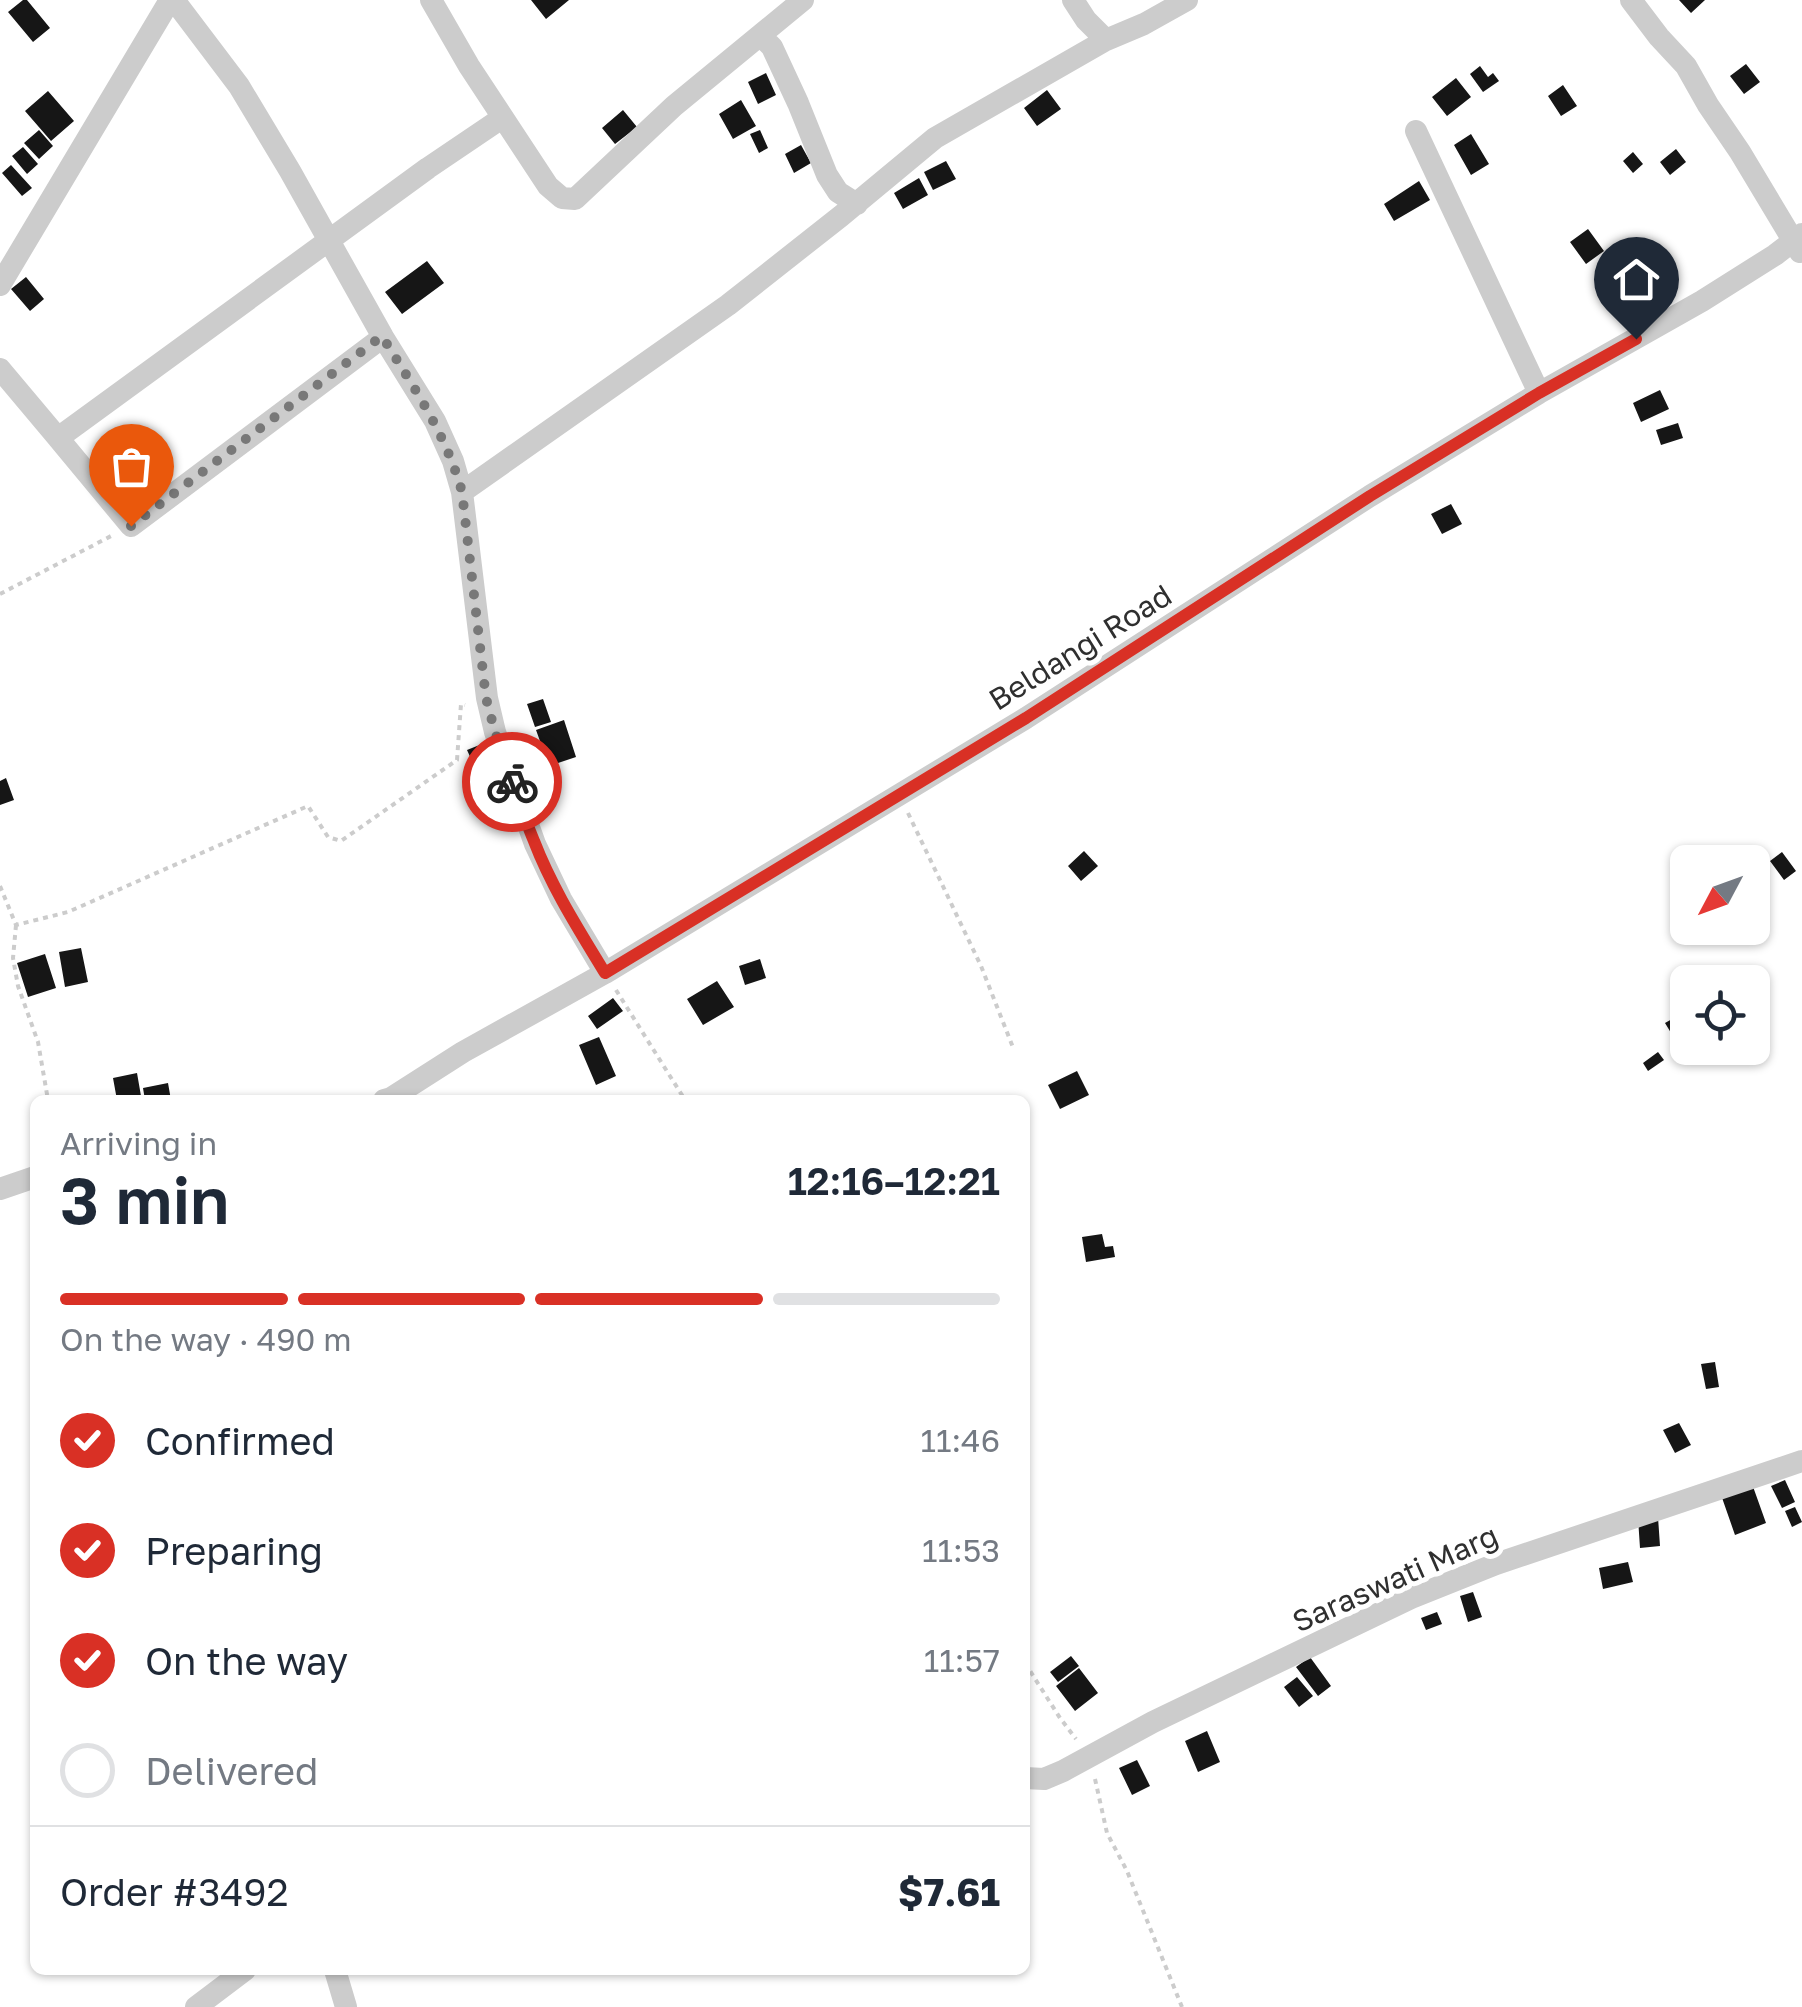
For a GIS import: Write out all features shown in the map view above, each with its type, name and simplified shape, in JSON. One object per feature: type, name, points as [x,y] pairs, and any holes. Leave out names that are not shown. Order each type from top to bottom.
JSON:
[{"type":"street","points":[[0,285],[172,0],[239,86],[435,422],[453,461],[462,492],[486,698],[495,732],[535,844],[605,973]]},
{"type":"street","points":[[431,0],[548,186],[562,198],[576,199],[674,106],[803,0]]},
{"type":"street","points":[[1073,0],[1106,40]]},
{"type":"street","points":[[462,492],[728,305],[935,138],[1106,40],[1187,0]]},
{"type":"street","points":[[1631,0],[1686,66],[1799,243]]},
{"type":"street","points":[[758,37],[772,47],[826,175],[838,192],[856,204]]},
{"type":"street","points":[[58,438],[502,118]]},
{"type":"street","points":[[1416,131],[1539,393]]},
{"type":"street","name":"Beldangi Road","points":[[395,1095],[1026,718],[1370,496],[1539,393],[1799,243]]},
{"type":"street","points":[[0,368],[131,526],[382,336]]},
{"type":"street","points":[[0,1189],[30,1179]]},
{"type":"street","name":"Saraswati Marg","points":[[1030,1778],[1044,1779],[1410,1598],[1496,1564],[1802,1461]]},
{"type":"street","points":[[196,2007],[238,1975]]},
{"type":"street","points":[[336,1975],[346,2007]]},
{"type":"path","points":[[0,594],[131,526]]},
{"type":"path","points":[[16,925],[68,912],[308,806],[328,837],[341,841],[457,760],[462,704],[476,708]]},
{"type":"path","points":[[900,795],[981,966],[1014,1050]]},
{"type":"path","points":[[0,886],[16,925],[13,958],[38,1042],[47,1095]]},
{"type":"path","points":[[605,973],[682,1095]]},
{"type":"path","points":[[1030,1671],[1090,1756],[1108,1832],[1182,2007]]},
{"type":"building","points":[[23,0],[50,28],[33,42],[8,12]]},
{"type":"building","points":[[531,0],[569,0],[546,19]]},
{"type":"building","points":[[1679,0],[1705,0],[1691,13]]},
{"type":"building","points":[[1746,64],[1760,82],[1744,94],[1730,76]]},
{"type":"building","points":[[1480,66],[1488,77],[1493,73],[1499,81],[1483,92],[1470,74]]},
{"type":"building","points":[[766,73],[776,95],[758,104],[748,82]]},
{"type":"building","points":[[1456,78],[1471,97],[1447,116],[1432,97]]},
{"type":"building","points":[[1563,85],[1577,106],[1561,116],[1548,96]]},
{"type":"building","points":[[1047,90],[1061,109],[1037,126],[1024,108]]},
{"type":"building","points":[[48,91],[74,121],[51,141],[25,111]]},
{"type":"building","points":[[741,100],[756,126],[733,139],[719,114]]},
{"type":"building","points":[[623,110],[637,127],[615,144],[602,128]]},
{"type":"building","points":[[39,130],[53,146],[39,159],[24,143]]},
{"type":"building","points":[[760,130],[768,148],[759,153],[750,134]]},
{"type":"building","points":[[1471,134],[1489,164],[1471,175],[1454,145]]},
{"type":"building","points":[[801,145],[811,163],[794,173],[785,154]]},
{"type":"building","points":[[23,147],[38,164],[27,174],[12,156]]},
{"type":"building","points":[[1676,149],[1686,162],[1670,175],[1660,162]]},
{"type":"building","points":[[1633,152],[1643,164],[1633,173],[1623,161]]},
{"type":"building","points":[[946,161],[956,179],[933,190],[924,172]]},
{"type":"building","points":[[11,165],[32,188],[22,196],[2,173]]},
{"type":"building","points":[[919,178],[928,195],[903,209],[894,193]]},
{"type":"building","points":[[1419,181],[1430,200],[1394,221],[1384,204]]},
{"type":"building","points":[[1588,229],[1604,251],[1586,264],[1570,242]]},
{"type":"building","points":[[427,261],[444,283],[402,314],[385,292]]},
{"type":"building","points":[[26,277],[44,299],[30,311],[11,289]]},
{"type":"building","points":[[1660,390],[1669,409],[1641,422],[1633,403]]},
{"type":"building","points":[[1678,423],[1683,438],[1661,445],[1656,430]]},
{"type":"building","points":[[1451,504],[1462,524],[1442,534],[1431,514]]},
{"type":"building","points":[[543,699],[551,722],[535,727],[527,704]]},
{"type":"building","points":[[564,720],[576,757],[549,766],[536,730]]},
{"type":"building","points":[[487,742],[493,754],[473,763],[467,750]]},
{"type":"building","points":[[6,778],[14,800],[0,805],[0,781]]},
{"type":"building","points":[[1084,851],[1098,866],[1081,881],[1068,866]]},
{"type":"building","points":[[1782,852],[1796,871],[1784,880],[1770,861]]},
{"type":"building","points":[[81,948],[88,982],[65,987],[59,952]]},
{"type":"building","points":[[45,954],[56,988],[28,997],[17,963]]},
{"type":"building","points":[[760,959],[766,978],[745,985],[739,966]]},
{"type":"building","points":[[717,981],[734,1007],[703,1025],[687,999]]},
{"type":"building","points":[[613,998],[623,1011],[597,1029],[588,1016]]},
{"type":"building","points":[[599,1037],[616,1076],[596,1085],[579,1045]]},
{"type":"building","points":[[1658,1052],[1664,1060],[1648,1071],[1643,1063]]},
{"type":"building","points":[[1077,1071],[1089,1095],[1060,1109],[1048,1085]]},
{"type":"building","points":[[137,1073],[141,1095],[116,1095],[113,1078]]},
{"type":"building","points":[[168,1083],[170,1095],[144,1095],[143,1088]]},
{"type":"building","points":[[1102,1234],[1105,1247],[1113,1246],[1115,1257],[1086,1262],[1082,1237]]},
{"type":"building","points":[[1715,1362],[1719,1387],[1706,1389],[1701,1364]]},
{"type":"building","points":[[1679,1423],[1691,1445],[1675,1453],[1663,1430]]},
{"type":"building","points":[[1785,1480],[1795,1502],[1782,1508],[1771,1486]]},
{"type":"building","points":[[1751,1481],[1766,1523],[1735,1535],[1720,1492]]},
{"type":"building","points":[[1795,1507],[1802,1522],[1792,1527],[1785,1511]]},
{"type":"building","points":[[1658,1517],[1660,1546],[1640,1548],[1638,1518]]},
{"type":"building","points":[[1628,1562],[1633,1582],[1603,1589],[1599,1568]]},
{"type":"building","points":[[1473,1592],[1482,1617],[1468,1622],[1460,1596]]},
{"type":"building","points":[[1437,1612],[1442,1624],[1426,1630],[1421,1618]]},
{"type":"building","points":[[1071,1656],[1079,1666],[1058,1682],[1050,1672]]},
{"type":"building","points":[[1310,1657],[1331,1686],[1318,1696],[1296,1667]]},
{"type":"building","points":[[1079,1668],[1098,1693],[1075,1711],[1056,1686]]},
{"type":"building","points":[[1297,1677],[1313,1696],[1299,1707],[1284,1687]]},
{"type":"building","points":[[1207,1731],[1220,1762],[1198,1772],[1185,1741]]},
{"type":"building","points":[[1137,1760],[1150,1786],[1132,1795],[1119,1768]]},
{"type":"way so far","points":[[131,526],[382,336],[435,422],[453,461],[462,492],[486,698],[512,782]]},
{"type":"route","points":[[512,782],[561,898],[605,973],[1026,718],[1370,496],[1636,339]]}]
